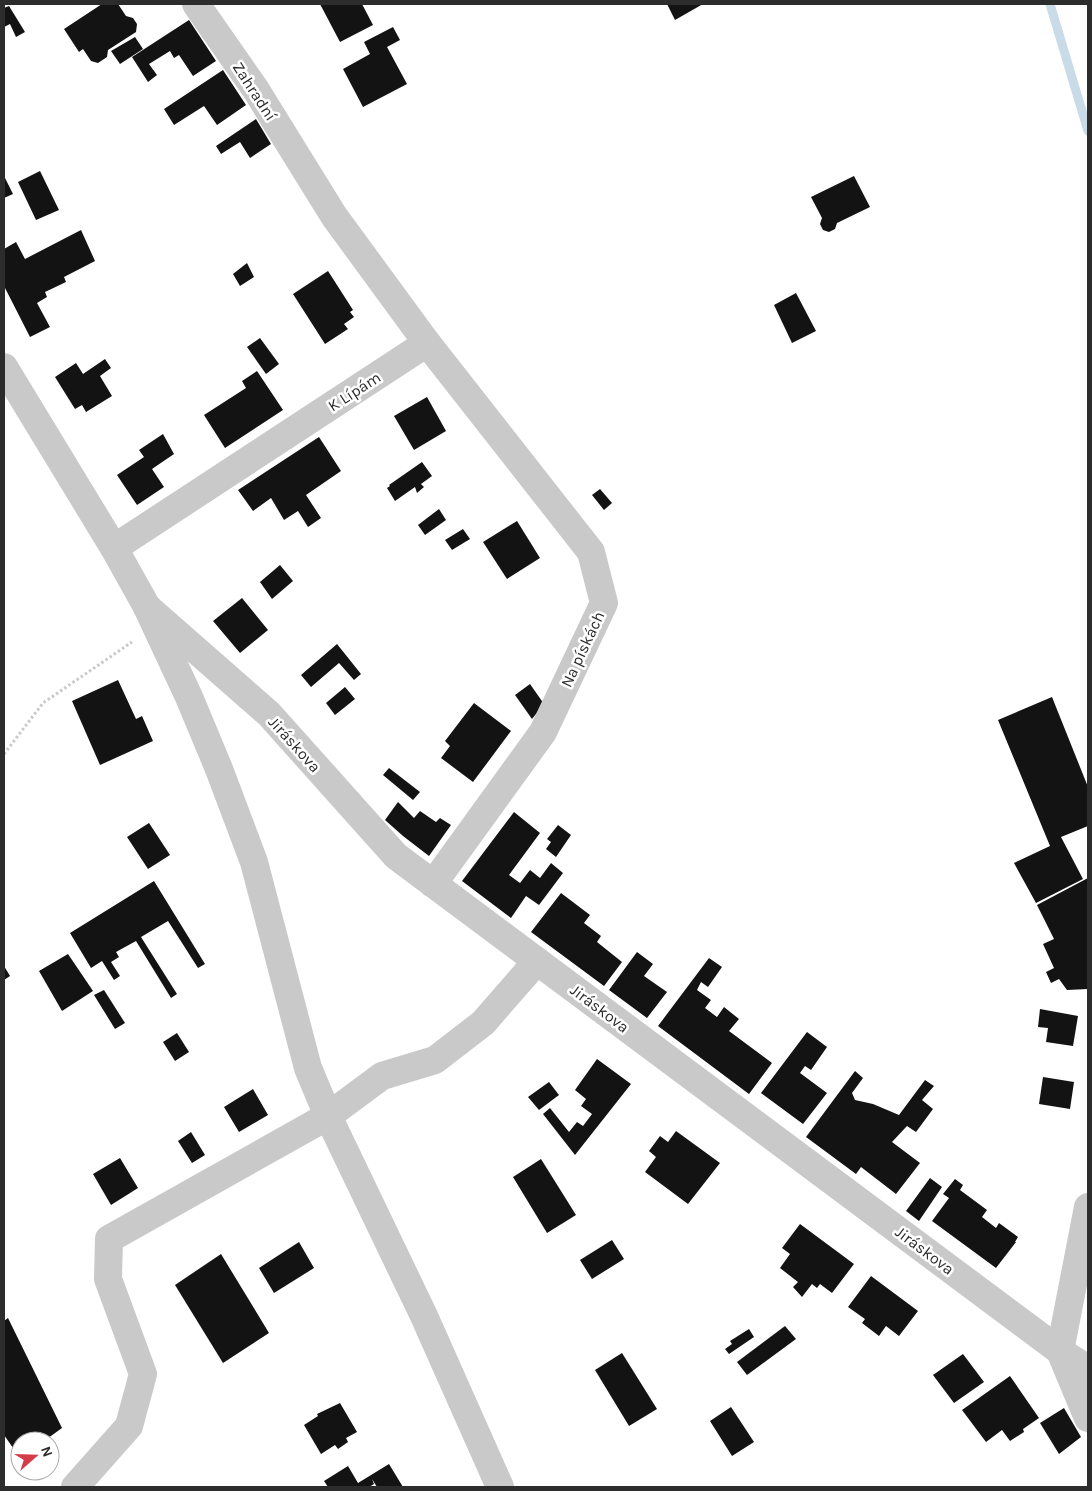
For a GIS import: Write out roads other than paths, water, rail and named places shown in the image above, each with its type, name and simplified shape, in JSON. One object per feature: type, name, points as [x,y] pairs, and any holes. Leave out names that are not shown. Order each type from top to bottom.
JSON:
[{"type":"street","name":"Zahradní","points":[[196,4],[256,90],[334,216],[427,343]]},
{"type":"street","name":"K Lípám","points":[[114,548],[427,343]]},
{"type":"street","name":"Na pískách","points":[[427,343],[591,552],[604,603],[543,732],[433,884]]},
{"type":"street","points":[[4,367],[114,548],[152,616],[189,698],[219,769],[254,862],[308,1068],[328,1116],[424,1316],[500,1487]]},
{"type":"street","name":"Jiráskova","points":[[152,616],[269,714],[396,856],[1060,1351],[1088,1369]]},
{"type":"street","points":[[75,1487],[129,1426],[143,1374],[108,1279],[109,1239],[328,1116],[382,1076],[435,1060],[484,1023],[537,961]]},
{"type":"street","points":[[1088,1207],[1060,1351],[1088,1418]]},
{"type":"waterway","points":[[1050,4],[1088,131]]}]
